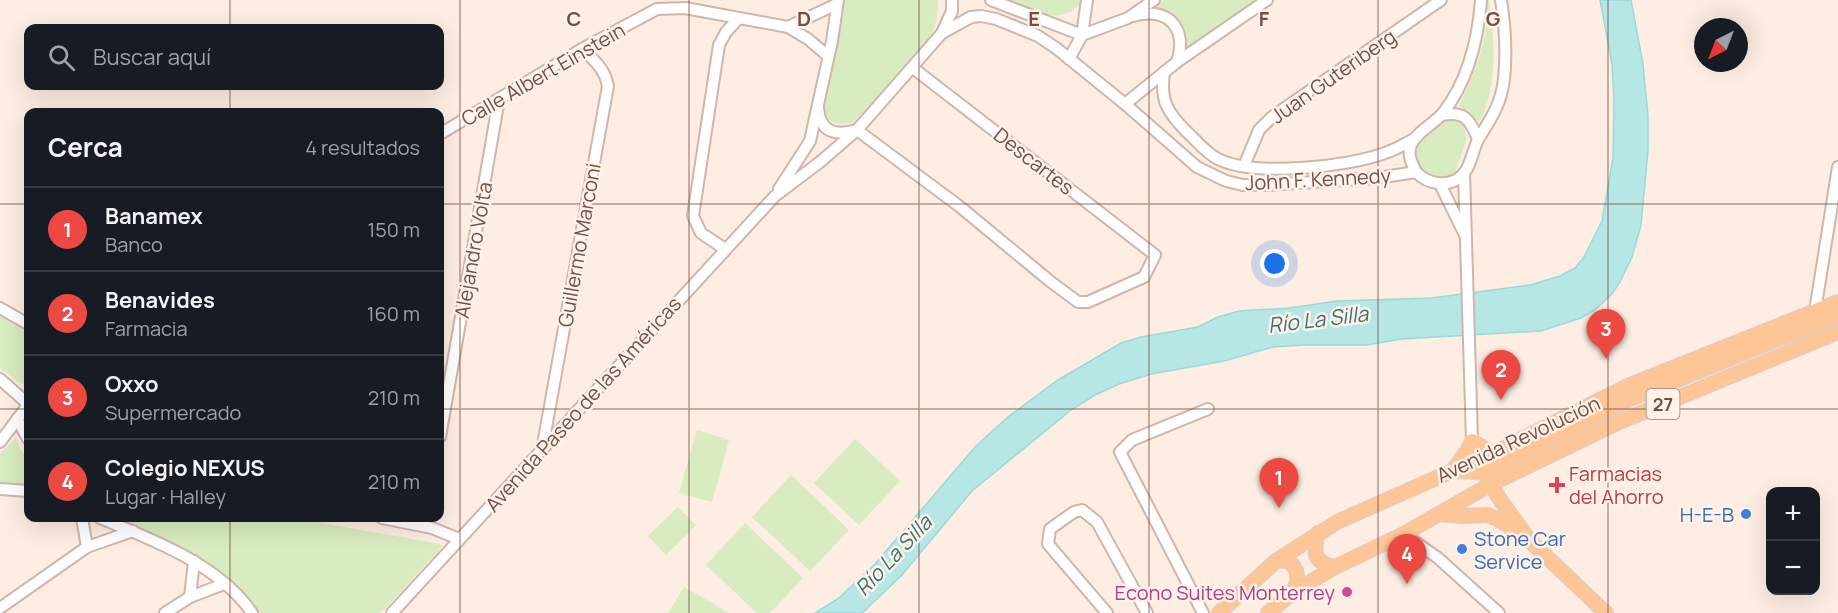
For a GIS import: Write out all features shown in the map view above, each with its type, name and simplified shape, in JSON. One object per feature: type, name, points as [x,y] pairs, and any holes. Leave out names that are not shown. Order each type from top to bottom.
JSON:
[{"type":"main road","name":"Avenida Revolución","points":[[1484,472],[1492,453],[1630,385],[1838,302]]},
{"type":"main road","points":[[1516,454],[1492,453],[1472,441],[1462,459],[1452,470],[1484,472],[1630,399],[1838,315]]},
{"type":"main road","name":"Avenida Revolución","points":[[1268,613],[1292,593],[1335,567],[1404,534],[1439,514],[1484,472],[1619,422],[1838,332]]},
{"type":"main road","name":"Avenida Revolución","points":[[1219,613],[1276,561],[1318,533],[1337,522],[1452,470]]},
{"type":"main road","points":[[1484,472],[1530,541]]},
{"type":"main road","points":[[1439,514],[1493,516],[1530,541],[1606,613]]},
{"type":"main road","points":[[1318,533],[1314,547],[1315,554],[1325,564],[1335,567]]},
{"type":"main road","points":[[1276,561],[1287,560],[1296,570],[1297,583],[1292,593]]},
{"type":"street","points":[[942,33],[952,11],[952,0]]},
{"type":"street","points":[[991,0],[1082,35],[1128,18],[1150,13],[1159,15],[1169,20],[1178,29],[1181,40],[1177,62]]},
{"type":"street","points":[[1069,59],[1082,35],[1088,0]]},
{"type":"street","points":[[1128,18],[1154,0]]},
{"type":"street","points":[[1125,104],[1177,62],[1267,0]]},
{"type":"street","name":"Juan Guteriberg","points":[[1244,166],[1259,130],[1272,117],[1441,0]]},
{"type":"street","points":[[1416,172],[1409,155],[1410,147],[1414,139],[1442,115],[1452,100],[1467,68],[1478,33],[1481,0]]},
{"type":"street","points":[[1484,472],[1472,441],[1464,173],[1478,139],[1494,116],[1501,97],[1506,51],[1501,0]]},
{"type":"street","points":[[788,27],[837,2]]},
{"type":"street","name":"Avenida Paseo de las Américas","points":[[775,196],[810,141],[837,2]]},
{"type":"street","name":"Calle Albert Einstein","points":[[444,132],[653,4],[788,27],[808,39],[828,56]]},
{"type":"street","name":"Avenida Paseo de las Américas","points":[[392,613],[775,196],[857,130],[942,33],[971,17],[988,17],[1038,36],[1125,104]]},
{"type":"street","points":[[725,249],[701,233],[693,216],[719,45],[726,32],[739,18]]},
{"type":"street","name":"Guillermo Marconi","points":[[542,450],[608,86],[601,68],[582,49]]},
{"type":"street","name":"Descartes","points":[[857,130],[959,206],[1078,302],[1089,302],[1144,277],[1155,255],[913,68]]},
{"type":"street","name":"John F. Kennedy","points":[[1164,72],[1165,102],[1174,118],[1206,151],[1218,159],[1244,166],[1263,169],[1315,167],[1370,158],[1414,139]]},
{"type":"street","name":"Alejandro Volta","points":[[444,414],[499,99]]},
{"type":"street","name":"John F. Kennedy","points":[[1125,104],[1197,166],[1226,181],[1265,185],[1377,178],[1416,172],[1427,181],[1440,184]]},
{"type":"street","points":[[818,108],[823,124],[830,131],[844,134],[857,130]]},
{"type":"street","points":[[1442,115],[1451,113],[1463,116],[1474,128],[1478,139]]},
{"type":"street","points":[[1815,311],[1838,167]]},
{"type":"street","points":[[1464,173],[1456,179],[1440,184],[1455,211],[1465,237]]},
{"type":"street","points":[[0,308],[24,322]]},
{"type":"street","points":[[0,379],[24,400]]},
{"type":"street","points":[[0,442],[24,409]]},
{"type":"street","points":[[1203,613],[1119,452],[1132,440],[1208,409]]},
{"type":"street","points":[[17,419],[24,432]]},
{"type":"street","points":[[0,489],[24,491]]},
{"type":"street","points":[[1107,613],[1048,544],[1050,529],[1074,512],[1082,510],[1097,522],[1147,613]]},
{"type":"street","points":[[83,522],[87,547]]},
{"type":"street","points":[[110,522],[194,561],[224,584],[252,613]]},
{"type":"street","points":[[430,523],[459,539]]},
{"type":"street","points":[[0,608],[87,547],[133,531]]},
{"type":"street","points":[[1404,534],[1423,546],[1487,608],[1499,613]]},
{"type":"street","points":[[190,597],[194,561]]},
{"type":"street","points":[[165,613],[190,597],[224,584]]},
{"type":"green space","points":[[844,0],[938,0],[938,12],[933,32],[927,43],[854,122],[838,124],[830,120],[822,105]]},
{"type":"green space","points":[[1007,0],[1083,0],[1075,9],[1066,14],[1047,15]]},
{"type":"green space","points":[[1164,0],[1255,0],[1187,48],[1183,33],[1176,23],[1154,7]]},
{"type":"green space","points":[[1486,0],[1489,0],[1491,15],[1494,62],[1490,93],[1480,122],[1459,106],[1484,40]]},
{"type":"green space","points":[[1451,120],[1464,125],[1467,139],[1453,178],[1429,177],[1420,171],[1410,150],[1439,124]]},
{"type":"green space","points":[[0,313],[24,328],[24,383],[21,384],[0,368]]},
{"type":"green space","points":[[697,430],[729,440],[712,502],[679,493]]},
{"type":"green space","points":[[16,437],[24,454],[24,485],[0,483],[0,454]]},
{"type":"green space","points":[[855,439],[900,481],[859,525],[814,483]]},
{"type":"green space","points":[[791,475],[849,530],[810,571],[752,517]]},
{"type":"green space","points":[[678,507],[696,525],[666,555],[648,536]]},
{"type":"green space","points":[[115,522],[316,522],[441,544],[442,547],[381,613],[253,613],[214,573]]},
{"type":"green space","points":[[745,523],[803,578],[770,613],[757,613],[706,565]]},
{"type":"green space","points":[[684,587],[729,613],[668,613]]},
{"type":"water","name":"Río La Silla","points":[[1600,0],[1631,0],[1643,64],[1648,116],[1648,150],[1641,225],[1632,257],[1612,294],[1595,310],[1581,318],[1541,331],[1401,339],[1367,345],[1273,347],[1224,361],[1151,374],[1119,384],[1071,410],[972,491],[901,576],[862,613],[815,613],[839,598],[875,564],[976,446],[1009,416],[1058,380],[1121,343],[1141,337],[1198,327],[1218,317],[1239,311],[1289,308],[1337,301],[1432,298],[1530,285],[1560,276],[1575,268],[1584,257],[1602,221],[1613,158],[1612,64]]},
{"type":"place","name":"Oxxo","points":[[1606,359]]},
{"type":"place","name":"Benavides","points":[[1501,400]]},
{"type":"place","name":"Farmacias del Ahorro","points":[[1557,485]]},
{"type":"place","name":"Banamex","points":[[1279,508]]},
{"type":"place","name":"H-E-B","points":[[1746,514]]},
{"type":"place","name":"Stone Car Service","points":[[1462,549]]},
{"type":"place","name":"Colegio NEXUS","points":[[1407,584]]},
{"type":"place","name":"Econo Suites Monterrey","points":[[1347,592]]}]
